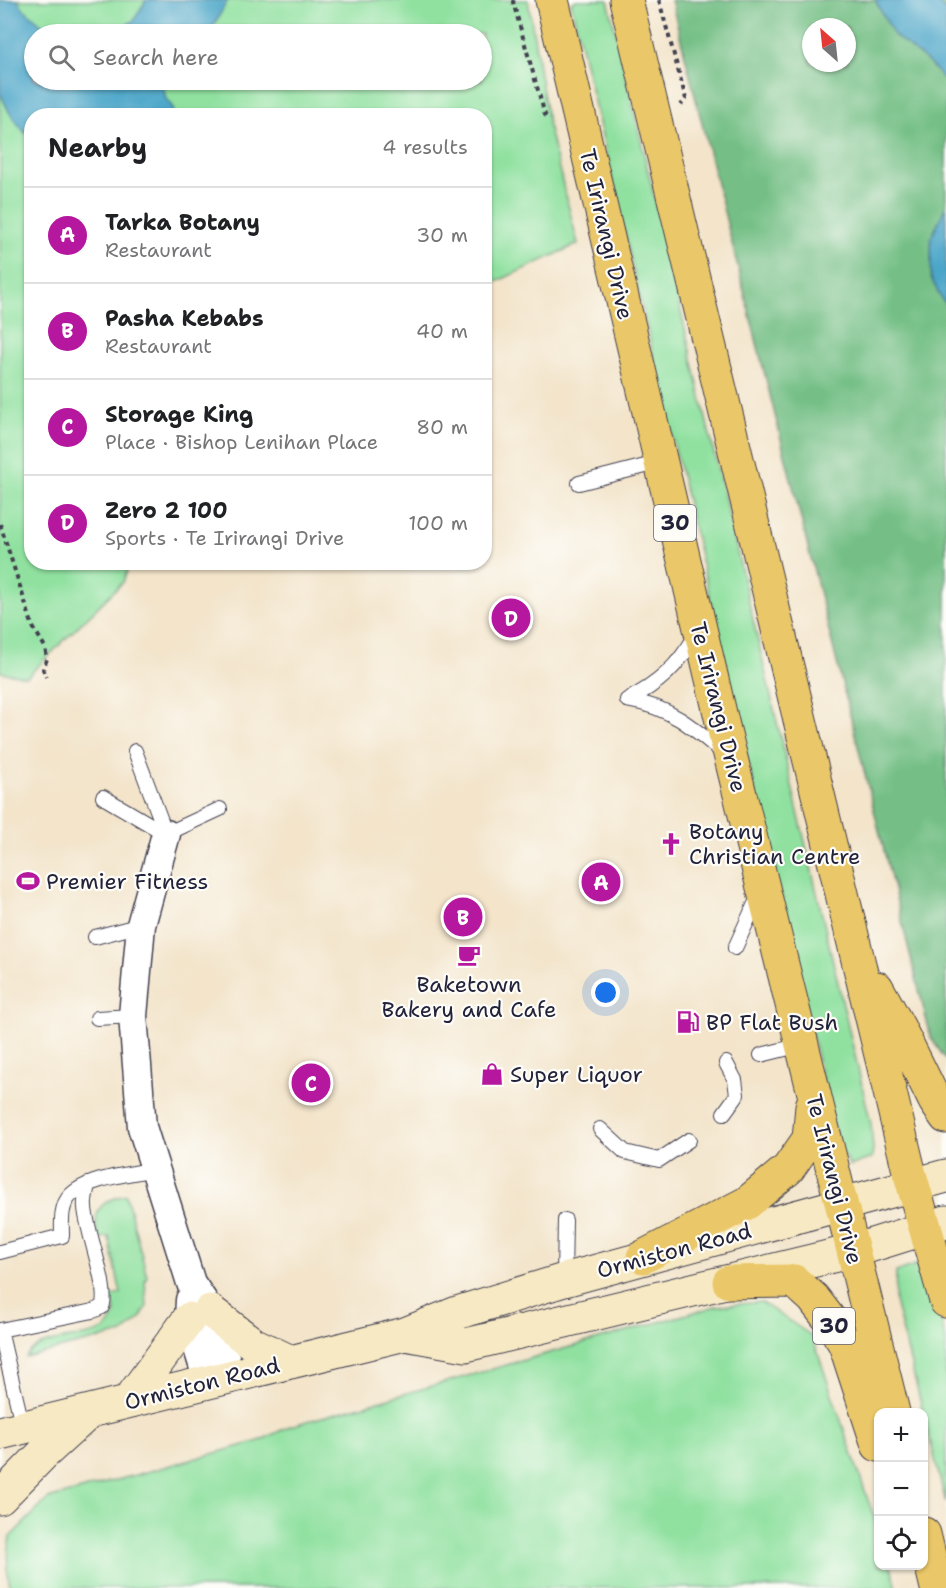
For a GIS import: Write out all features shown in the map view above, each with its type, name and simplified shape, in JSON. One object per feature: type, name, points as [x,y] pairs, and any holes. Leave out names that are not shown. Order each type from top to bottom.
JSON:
[{"type":"main road","name":"Te Irirangi Drive","points":[[552,0],[699,630],[892,1408]]},
{"type":"main road","points":[[626,0],[912,1184],[936,1224],[946,1301]]},
{"type":"main road","points":[[857,952],[946,1118]]},
{"type":"main road","points":[[643,1257],[747,1203],[788,1169],[809,1139],[813,1092]]},
{"type":"main road","name":"Ormiston Road","points":[[12,1430],[405,1334],[458,1313],[564,1280],[946,1176]]},
{"type":"main road","name":"Ormiston Road","points":[[405,1334],[466,1345],[853,1251],[936,1224]]},
{"type":"main road","name":"30","points":[[729,1282],[794,1281],[813,1298],[831,1320],[845,1344],[874,1430]]},
{"type":"main road","points":[[129,1401],[200,1315],[291,1362]]},
{"type":"main road","points":[[0,1498],[91,1410]]},
{"type":"main road","points":[[928,1551],[937,1588]]},
{"type":"main road","points":[[928,1565],[937,1588]]},
{"type":"street","points":[[166,834],[141,925],[133,1016],[142,1126],[220,1378]]},
{"type":"lane","points":[[579,483],[661,462]]},
{"type":"lane","points":[[699,630],[684,657],[663,678],[648,690],[627,700],[645,703],[678,717],[732,761]]},
{"type":"lane","points":[[135,752],[166,834]]},
{"type":"lane","points":[[103,796],[166,834]]},
{"type":"lane","points":[[166,834],[220,809]]},
{"type":"lane","points":[[735,948],[763,888]]},
{"type":"lane","points":[[95,937],[141,925]]},
{"type":"lane","points":[[97,1018],[133,1016]]},
{"type":"lane","points":[[760,1055],[801,1045]]},
{"type":"lane","points":[[724,1113],[737,1095],[735,1080],[726,1063]]},
{"type":"lane","points":[[600,1129],[625,1152],[659,1160],[689,1140]]},
{"type":"lane","points":[[0,1252],[62,1236],[62,1215],[69,1196],[88,1184],[155,1169]]},
{"type":"lane","points":[[12,1430],[0,1330],[93,1311],[102,1307],[105,1301],[84,1205],[88,1184]]},
{"type":"lane","points":[[564,1280],[565,1220]]},
{"type":"path","points":[[0,524],[33,627],[45,647],[47,659],[43,669],[46,677]]},
{"type":"green space","points":[[0,0],[528,0],[549,129],[578,244],[492,284],[492,108],[24,108],[24,570],[127,570],[123,582],[27,677],[0,672]]},
{"type":"green space","points":[[576,0],[608,0],[871,1124],[872,1158],[850,1166],[838,1146],[571,3]]},
{"type":"green space","points":[[671,0],[946,0],[946,1060],[931,1038]]},
{"type":"green space","points":[[126,1195],[147,1276],[145,1281],[147,1306],[139,1320],[123,1333],[26,1357],[40,1345],[97,1333],[111,1322],[116,1313],[111,1296],[121,1294],[109,1237],[98,1238],[96,1221],[97,1214],[104,1204],[109,1200]]},
{"type":"green space","points":[[918,1264],[936,1302],[946,1339],[946,1503],[928,1432],[928,1408],[922,1408],[895,1301],[896,1272]]},
{"type":"green space","points":[[761,1302],[812,1336],[874,1517],[874,1570],[892,1570],[897,1588],[10,1588],[7,1568],[10,1537],[48,1499],[259,1441],[290,1426],[716,1306]]},
{"type":"water","points":[[0,0],[17,0],[41,24],[24,24],[24,90],[164,90],[166,99],[173,108],[24,108],[24,132],[9,112],[0,93]]},
{"type":"water","points":[[146,0],[228,0],[215,24],[128,24],[134,20]]},
{"type":"water","points":[[875,0],[936,0],[946,11],[946,82],[927,61],[894,35]]},
{"type":"water","points":[[946,206],[946,303],[942,300],[931,278],[931,238]]},
{"type":"place","name":"Zero 2 100","points":[[511,618]]},
{"type":"place","name":"Botany Christian Centre","points":[[671,844]]},
{"type":"place","name":"Premier Fitness","points":[[28,881]]},
{"type":"place","name":"Tarka Botany","points":[[601,882]]},
{"type":"place","name":"Pasha Kebabs","points":[[463,917]]},
{"type":"place","name":"Baketown Bakery and Cafe","points":[[469,955]]},
{"type":"place","name":"BP Flat Bush","points":[[688,1022]]},
{"type":"place","name":"Super Liquor","points":[[492,1074]]},
{"type":"place","name":"Storage King","points":[[311,1083]]}]
